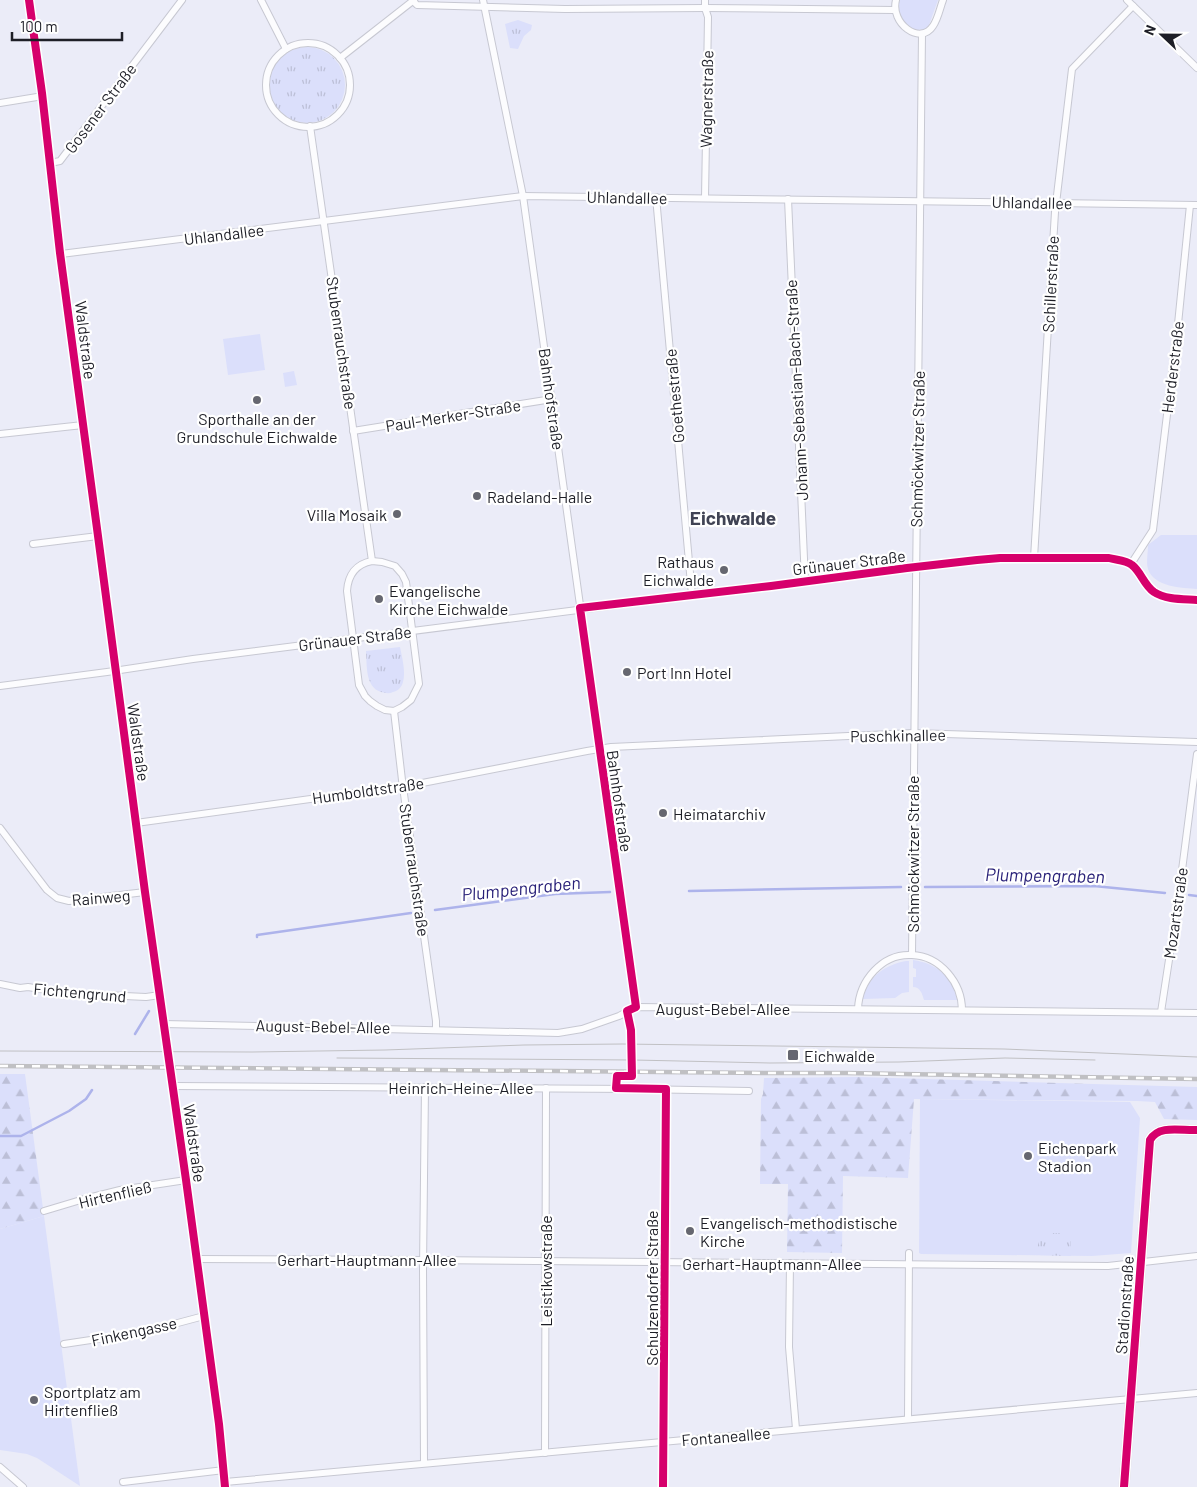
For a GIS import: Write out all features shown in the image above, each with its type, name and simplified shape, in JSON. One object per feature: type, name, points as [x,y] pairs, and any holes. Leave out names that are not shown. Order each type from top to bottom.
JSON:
[{"type":"street","name":"Waldstraße","points":[[29,0],[43,96],[83,426],[145,892],[186,1180],[225,1484]]},
{"type":"street","name":"Gosener Straße","points":[[50,163],[60,161],[182,0]]},
{"type":"street","points":[[261,0],[286,49]]},
{"type":"street","points":[[340,58],[413,0],[417,5],[484,3],[565,9],[894,10]]},
{"type":"street","name":"Wagnerstraße","points":[[705,0],[708,17],[705,198]]},
{"type":"street","points":[[896,0],[894,10],[905,27],[922,34],[933,26],[943,0]]},
{"type":"street","points":[[1127,0],[1197,68]]},
{"type":"street","name":"Bahnhofstraße","points":[[484,3],[523,196],[636,1007]]},
{"type":"street","name":"Schillerstraße","points":[[1034,558],[1056,203],[1072,68],[1133,6]]},
{"type":"street","name":"Schmöckwitzer Straße","points":[[912,955],[922,34]]},
{"type":"street","points":[[303,43],[317,44],[334,52],[340,58],[348,76],[349,87],[345,102],[338,113],[319,125],[310,126],[293,124],[278,114],[269,100],[266,86],[268,72],[277,56],[286,49],[303,43]]},
{"type":"street","points":[[0,103],[43,96]]},
{"type":"street","name":"Stubenrauchstraße","points":[[310,126],[372,561]]},
{"type":"street","name":"Uhlandallee","points":[[61,254],[523,196],[1194,205]]},
{"type":"street","name":"Goethestraße","points":[[656,197],[692,595]]},
{"type":"street","name":"Johann-Sebastian-Bach-Straße","points":[[788,199],[805,582]]},
{"type":"street","name":"Herderstraße","points":[[1131,564],[1153,530],[1194,205]]},
{"type":"street","name":"Paul-Merker-Straße","points":[[354,431],[552,399]]},
{"type":"street","points":[[0,434],[83,426]]},
{"type":"street","points":[[32,544],[98,536]]},
{"type":"street","name":"Grünauer Straße","points":[[0,686],[193,658],[916,567],[1000,558],[1109,558],[1131,564]]},
{"type":"street","points":[[372,561],[395,566],[406,582],[412,631],[419,684],[411,700],[402,707],[394,711],[385,710],[370,701],[359,685],[347,591],[350,576],[355,569],[364,562],[372,561]]},
{"type":"street","points":[[1131,564],[1155,593],[1197,600]]},
{"type":"street","name":"Stubenrauchstraße","points":[[394,711],[436,1029]]},
{"type":"street","name":"Puschkinallee","points":[[599,749],[734,740],[913,733],[1197,742]]},
{"type":"street","name":"Humboldtstraße","points":[[136,823],[403,786],[599,749]]},
{"type":"street","name":"Mozartstraße","points":[[1161,1012],[1197,754]]},
{"type":"street","name":"Rainweg","points":[[0,828],[47,890],[57,898],[69,901],[145,892]]},
{"type":"street","name":"Schmöckwitzer Straße","points":[[858,1009],[858,1001],[862,989],[870,975],[888,961],[903,955],[912,955],[929,960],[949,973],[960,993],[962,1010]]},
{"type":"street","name":"Fichtengrund","points":[[0,984],[20,988],[28,986],[82,994],[146,997],[160,995]]},
{"type":"street","name":"August-Bebel-Allee","points":[[164,1024],[555,1033],[582,1029],[619,1016],[636,1007],[1197,1013]]},
{"type":"street","name":"Heinrich-Heine-Allee","points":[[173,1086],[749,1091]]},
{"type":"street","points":[[424,1463],[423,1260],[425,1087]]},
{"type":"street","name":"Leistikowstraße","points":[[545,1453],[546,1088]]},
{"type":"street","name":"Schulzendorfer Straße","points":[[663,1487],[666,1089]]},
{"type":"street","name":"Stadionstraße","points":[[1124,1487],[1149,1149],[1152,1136],[1162,1130],[1197,1130]]},
{"type":"street","name":"Hirtenfließ","points":[[44,1212],[120,1190],[186,1180]]},
{"type":"street","points":[[908,1253],[908,1419]]},
{"type":"street","name":"Gerhart-Hauptmann-Allee","points":[[196,1259],[1108,1266],[1197,1256]]},
{"type":"street","points":[[790,1263],[789,1347],[796,1429]]},
{"type":"street","name":"Finkengasse","points":[[64,1344],[132,1334],[204,1316]]},
{"type":"street","name":"Fontaneallee","points":[[225,1484],[424,1463],[1197,1393]]},
{"type":"street","points":[[0,1467],[23,1487]]},
{"type":"street","points":[[123,1482],[224,1470]]},
{"type":"green space","points":[[899,0],[938,0],[926,29],[912,29],[904,23],[900,15]]},
{"type":"green space","points":[[518,20],[532,25],[531,30],[524,36],[518,49],[510,48],[505,24]]},
{"type":"green space","points":[[307,47],[321,50],[334,58],[342,71],[345,85],[342,99],[334,112],[321,120],[307,123],[293,120],[280,112],[272,99],[269,85],[272,71],[280,58],[293,50]]},
{"type":"green space","points":[[260,334],[265,370],[228,375],[223,339]]},
{"type":"green space","points":[[294,371],[297,385],[285,387],[283,373]]},
{"type":"green space","points":[[1161,535],[1197,535],[1197,589],[1162,583],[1151,575],[1147,566],[1148,545]]},
{"type":"green space","points":[[400,647],[404,678],[400,689],[388,693],[381,692],[369,681],[366,651]]},
{"type":"green space","points":[[913,960],[929,964],[942,972],[952,984],[957,1000],[924,1000],[919,989],[913,987],[913,977],[916,977],[916,969],[913,968]]},
{"type":"green space","points":[[909,961],[909,992],[902,993],[895,998],[863,999],[865,991],[873,978],[891,965]]},
{"type":"green space","points":[[0,1074],[25,1074],[44,1216],[0,1229]]},
{"type":"green space","points":[[859,1077],[1197,1087],[1197,1120],[1164,1119],[1155,1102],[914,1099],[908,1178],[843,1176],[842,1253],[787,1252],[788,1184],[760,1184],[761,1099],[764,1078]]},
{"type":"green space","name":"Eichenpark Stadion","points":[[920,1099],[1130,1102],[1140,1118],[1131,1253],[1092,1256],[919,1253]]},
{"type":"green space","name":"Sportplatz am Hirtenfließ","points":[[44,1216],[80,1486],[37,1458],[27,1454],[0,1450],[0,1229]]},
{"type":"green space","points":[[1038,1233],[1071,1233],[1071,1256],[1038,1255]]},
{"type":"waterway","name":"Plumpengraben","points":[[925,887],[1094,886],[1165,893]]},
{"type":"waterway","name":"Plumpengraben","points":[[689,891],[901,887]]},
{"type":"waterway","name":"Plumpengraben","points":[[435,910],[555,894],[610,892]]},
{"type":"waterway","name":"Plumpengraben","points":[[1189,895],[1197,896]]},
{"type":"waterway","name":"Plumpengraben","points":[[257,937],[257,935],[411,913]]},
{"type":"waterway","name":"Plumpengraben","points":[[135,1034],[149,1011]]},
{"type":"waterway","name":"Plumpengraben","points":[[0,1136],[21,1136],[69,1111],[86,1099],[92,1090]]},
{"type":"tram line","points":[[0,1051],[252,1052],[622,1044],[1004,1049],[1197,1057]]},
{"type":"tram line","points":[[337,1058],[770,1063],[899,1062],[1005,1058],[1095,1060]]},
{"type":"railway","points":[[0,1066],[846,1073],[1197,1079]]},
{"type":"cycle path","points":[[29,0],[42,93],[60,253],[145,892],[219,1424],[225,1487]]},
{"type":"cycle path","points":[[663,1487],[666,1089],[616,1088],[617,1076],[632,1076],[631,1030],[627,1011],[636,1007],[580,608],[1000,558],[1109,558],[1121,560],[1132,565],[1151,589],[1159,595],[1175,599],[1197,600]]},
{"type":"cycle path","points":[[1124,1487],[1150,1140],[1154,1135],[1165,1130],[1197,1130]]},
{"type":"place","name":"Sporthalle an der Grundschule Eichwalde","points":[[257,400]]},
{"type":"place","name":"Radeland-Halle","points":[[477,496]]},
{"type":"place","name":"Villa Mosaik","points":[[397,514]]},
{"type":"place","name":"Rathaus Eichwalde","points":[[724,570]]},
{"type":"place","name":"Evangelische Kirche Eichwalde","points":[[379,599]]},
{"type":"place","name":"Port Inn Hotel","points":[[627,672]]},
{"type":"place","name":"Heimatarchiv","points":[[663,813]]},
{"type":"place","name":"Eichwalde","points":[[793,1055]]},
{"type":"place","name":"Eichenpark Stadion","points":[[1028,1156]]},
{"type":"place","name":"Evangelisch-methodistische Kirche","points":[[690,1231]]},
{"type":"place","name":"Sportplatz am Hirtenfließ","points":[[34,1400]]},
{"type":"district","name":"Eichwalde","points":[[733,517]]}]
